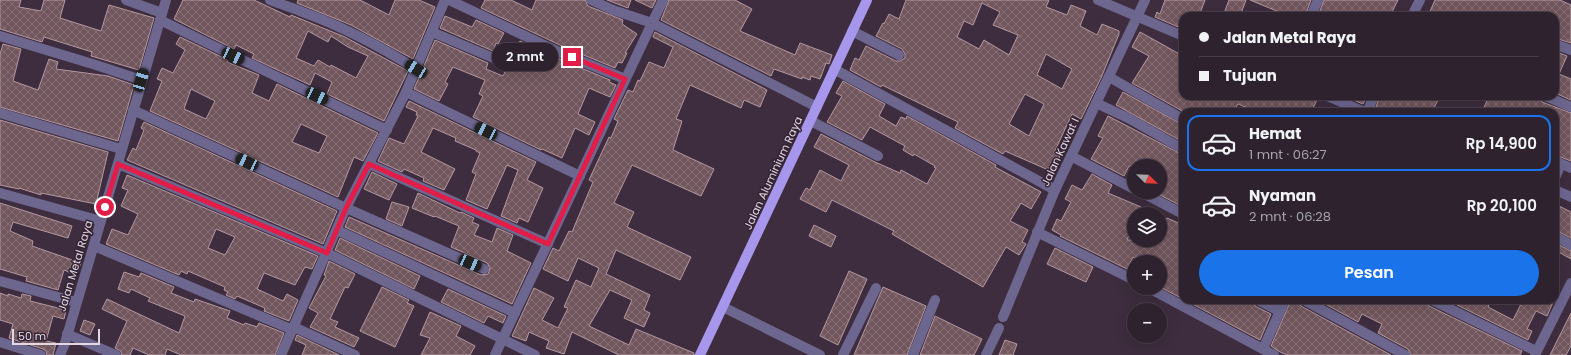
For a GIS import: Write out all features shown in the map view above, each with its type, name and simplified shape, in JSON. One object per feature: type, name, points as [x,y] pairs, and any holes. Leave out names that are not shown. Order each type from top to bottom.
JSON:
[{"type":"main road","name":"Jalan Aluminium Raya","points":[[700,355],[724,307],[867,0]]},
{"type":"street","points":[[126,0],[161,16],[387,130]]},
{"type":"street","name":"Jalan Metal Raya","points":[[60,355],[94,246],[141,80],[166,0]]},
{"type":"street","points":[[270,0],[290,4],[306,13],[361,37],[416,69]]},
{"type":"street","points":[[281,355],[346,208],[406,92],[445,0]]},
{"type":"street","points":[[449,0],[560,52],[625,79]]},
{"type":"street","points":[[591,0],[613,10],[652,23],[817,107]]},
{"type":"street","points":[[495,355],[663,0]]},
{"type":"street","points":[[1098,0],[1179,34]]},
{"type":"street","name":"Jalan Kawat I","points":[[1003,317],[1055,190],[1145,0]]},
{"type":"street","points":[[1313,12],[1318,0]]},
{"type":"street","points":[[1417,12],[1420,0]]},
{"type":"street","points":[[852,31],[899,55]]},
{"type":"street","points":[[432,32],[498,60]]},
{"type":"street","points":[[0,36],[141,80]]},
{"type":"street","points":[[1559,46],[1571,50]]},
{"type":"street","points":[[834,69],[1055,190]]},
{"type":"street","points":[[1109,77],[1179,117]]},
{"type":"street","points":[[406,92],[580,176]]},
{"type":"street","points":[[1337,100],[1356,108]]},
{"type":"street","points":[[1554,100],[1571,107]]},
{"type":"street","points":[[1096,103],[1128,118],[1179,147]]},
{"type":"street","points":[[133,110],[346,208],[484,269]]},
{"type":"street","points":[[0,113],[121,149]]},
{"type":"street","points":[[810,121],[878,156]]},
{"type":"street","points":[[1071,156],[1127,185]]},
{"type":"street","points":[[1559,163],[1571,168]]},
{"type":"street","points":[[118,164],[327,253],[535,355]]},
{"type":"street","points":[[369,164],[548,244]]},
{"type":"street","points":[[1559,192],[1571,197]]},
{"type":"street","points":[[0,193],[101,221]]},
{"type":"street","points":[[1154,199],[1179,212]]},
{"type":"street","points":[[337,230],[515,313]]},
{"type":"street","points":[[1037,232],[1127,277]]},
{"type":"street","points":[[1559,238],[1571,245]]},
{"type":"street","points":[[94,246],[355,355]]},
{"type":"street","points":[[0,281],[76,302]]},
{"type":"street","points":[[1440,304],[1536,353],[1571,283]]},
{"type":"street","points":[[843,355],[876,288]]},
{"type":"street","points":[[1162,295],[1274,355]]},
{"type":"street","points":[[913,355],[935,300]]},
{"type":"street","points":[[1266,304],[1280,311]]},
{"type":"street","points":[[1263,349],[1283,304]]},
{"type":"street","points":[[1311,304],[1405,355]]},
{"type":"street","points":[[724,307],[820,355]]},
{"type":"street","points":[[986,355],[999,328]]},
{"type":"street","points":[[67,334],[116,355]]},
{"type":"street","points":[[0,342],[41,355]]},
{"type":"building","points":[[0,0],[21,0],[19,7],[41,11],[44,0],[65,0],[60,18],[101,31],[109,5],[154,18],[139,70],[91,56],[92,52],[44,37],[42,42],[0,29]]},
{"type":"building","points":[[183,0],[254,0],[290,17],[291,15],[345,37],[408,71],[384,121],[327,94],[332,82],[315,73],[310,85],[252,58],[254,54],[236,45],[234,49],[174,19]],"holes":[[[308,31],[328,42],[331,36],[348,47],[368,56],[356,78],[318,60],[314,66],[296,58]]]},
{"type":"building","points":[[298,0],[360,0],[389,15],[395,0],[419,0],[435,7],[413,59],[351,25],[297,3]]},
{"type":"building","points":[[485,0],[511,0],[532,10],[536,0],[585,0],[588,6],[623,20],[622,24],[637,34],[625,53],[627,53],[622,63],[618,62],[615,68],[562,46],[481,8]]},
{"type":"building","points":[[607,0],[631,0],[628,8]]},
{"type":"building","points":[[635,0],[656,0],[652,8]]},
{"type":"building","points":[[669,0],[735,0],[752,9],[740,31],[795,55],[800,43],[832,55],[829,64],[826,63],[820,79],[811,76],[810,80],[802,77],[802,79],[774,69],[771,76],[661,20]]},
{"type":"building","points":[[906,0],[1049,0],[1046,7],[1067,15],[1071,5],[1086,11],[1080,26],[1097,35],[1102,24],[1119,31],[1119,34],[1101,78],[1081,119],[1072,114],[1054,153],[1060,156],[1053,172],[1005,151],[1003,154],[955,128],[958,122],[882,85],[881,87],[850,70],[855,58],[859,60],[866,46],[896,61],[900,61],[905,58],[905,54],[902,49],[876,36],[889,14],[899,19]],"holes":[[[982,3],[1000,12],[993,25],[1018,35],[1009,55],[984,40],[979,49],[957,37],[964,21],[973,25]],[[1046,54],[1072,69],[1062,89],[1037,75]],[[1025,94],[1044,104],[1029,136],[1009,124]]]},
{"type":"building","points":[[1165,0],[1205,0],[1200,12],[1179,12],[1179,27],[1155,17],[1157,12],[1160,14]]},
{"type":"building","points":[[1229,0],[1246,0],[1242,12],[1224,12]]},
{"type":"building","points":[[1250,0],[1311,0],[1306,12],[1279,12]]},
{"type":"building","points":[[1324,0],[1398,0],[1392,12],[1320,12]]},
{"type":"building","points":[[1435,0],[1560,0],[1571,5],[1571,43],[1559,39],[1559,12],[1430,12]]},
{"type":"building","points":[[445,16],[472,27],[476,20],[504,33],[498,44],[496,43],[493,51],[440,28]]},
{"type":"building","points":[[655,32],[767,90],[760,107],[744,100],[741,108],[690,85],[676,119],[682,121],[673,150],[714,169],[701,196],[632,165],[614,203],[634,212],[627,227],[691,257],[680,280],[616,250],[606,274],[650,295],[644,310],[650,313],[644,327],[624,318],[632,300],[610,290],[589,326],[629,345],[636,329],[694,353],[694,355],[619,355],[572,332],[564,354],[546,348],[549,341],[529,332],[526,341],[512,336],[534,288],[554,298],[542,320],[558,328],[568,308],[564,307],[576,280],[591,287],[599,268],[578,258],[568,281],[543,269],[553,248],[559,251],[569,231],[572,232],[593,182],[589,180],[609,137],[611,138],[618,121],[614,119],[628,90],[633,92],[638,80],[640,81],[649,62],[664,68],[673,47],[653,37]]},
{"type":"building","points":[[1140,32],[1179,54],[1179,100],[1317,100],[1313,108],[1248,108],[1238,104],[1236,108],[1179,108],[1179,109],[1132,83],[1149,56],[1132,47]]},
{"type":"building","points":[[180,37],[228,60],[227,62],[259,75],[252,93],[269,101],[277,84],[378,133],[363,161],[354,157],[338,197],[150,111],[162,81],[157,79],[162,68],[173,73],[185,50],[176,44]],"holes":[[[191,89],[215,101],[206,119],[184,109]],[[301,124],[327,136],[319,153],[292,142]]]},
{"type":"building","points":[[435,40],[488,63],[486,69],[503,76],[520,41],[610,80],[609,82],[616,85],[610,97],[589,88],[578,114],[595,122],[589,135],[575,128],[562,158],[542,149],[541,150],[473,117],[483,96],[479,94],[485,80],[453,67],[445,82],[448,84],[439,101],[414,89]]},
{"type":"building","points":[[3,44],[21,49],[13,81],[38,90],[49,59],[58,62],[56,69],[108,76],[134,85],[118,141],[0,107],[0,54]]},
{"type":"building","points":[[1559,53],[1567,56],[1559,74]]},
{"type":"building","points":[[1559,74],[1571,79],[1571,100],[1559,95]]},
{"type":"building","points":[[843,81],[885,104],[879,116],[896,126],[901,117],[906,119],[907,116],[996,165],[995,167],[1041,192],[1031,209],[1021,203],[1010,221],[1028,230],[1022,242],[1026,244],[1019,255],[1006,247],[983,287],[892,234],[894,231],[832,200],[826,212],[800,199],[806,188],[810,190],[820,170],[841,181],[849,165],[814,147],[821,134],[875,162],[900,173],[901,170],[927,184],[936,168],[914,154],[913,156],[903,150],[905,146],[870,127],[862,140],[827,122],[842,96],[836,93]]},
{"type":"building","points":[[1123,92],[1179,123],[1179,140],[1116,105]]},
{"type":"building","points":[[1354,100],[1365,100],[1363,104]]},
{"type":"building","points":[[1378,100],[1438,100],[1434,108],[1376,108]]},
{"type":"building","points":[[1487,100],[1541,100],[1542,102],[1558,108],[1484,108]]},
{"type":"building","points":[[409,101],[536,162],[527,180],[543,188],[528,222],[519,218],[517,223],[501,216],[518,170],[507,165],[487,209],[466,200],[476,174],[472,172],[480,153],[455,141],[456,138],[433,128],[421,152],[455,169],[444,190],[423,181],[424,178],[404,169],[402,172],[378,161],[389,138],[404,144],[418,116],[416,115],[417,112],[406,107]]},
{"type":"building","points":[[1559,108],[1571,113],[1571,161],[1559,156]]},
{"type":"building","points":[[1108,116],[1179,153],[1179,205],[1167,199],[1167,159],[1127,159],[1127,170],[1124,176],[1091,159],[1103,138],[1098,136]]},
{"type":"building","points":[[0,120],[108,152],[96,204],[41,193],[41,195],[19,188],[0,185]]},
{"type":"building","points":[[144,122],[337,211],[323,244],[127,160],[133,148],[136,150],[144,130],[141,128]]},
{"type":"building","points":[[372,172],[397,184],[389,200],[364,189]]},
{"type":"building","points":[[1092,174],[1112,185],[1108,193],[1141,207],[1127,207],[1127,247],[1167,247],[1167,218],[1179,223],[1179,297],[1167,291],[1167,255],[1127,255],[1127,269],[1060,236],[1061,235],[1052,230],[1057,219],[1061,221],[1071,202],[1065,199],[1072,185],[1082,190]]},
{"type":"building","points":[[127,175],[318,256],[312,269],[305,267],[295,285],[264,273],[257,289],[283,301],[287,294],[298,300],[289,321],[264,311],[265,308],[237,296],[235,299],[226,295],[228,292],[224,290],[225,287],[188,271],[187,274],[181,271],[179,275],[106,244],[112,229],[128,235],[138,214],[121,206],[128,190],[122,188]],"holes":[[[216,229],[235,237],[225,255],[208,248]]]},
{"type":"building","points":[[418,193],[474,218],[472,222],[479,225],[474,235],[492,242],[497,228],[513,235],[507,251],[531,263],[512,304],[345,227],[349,217],[481,275],[488,274],[490,268],[487,263],[451,247],[459,226],[412,208]]},
{"type":"building","points":[[392,202],[409,207],[402,226],[386,219]]},
{"type":"building","points":[[0,203],[72,226],[68,238],[13,222],[10,231],[33,241],[32,246],[81,263],[76,275],[64,270],[58,290],[26,281],[27,277],[0,269]]},
{"type":"building","points":[[1559,206],[1571,212],[1571,238],[1559,232]]},
{"type":"building","points":[[814,225],[836,236],[831,247],[809,236]]},
{"type":"building","points":[[340,238],[420,276],[414,289],[335,250]]},
{"type":"building","points":[[1559,245],[1571,251],[1571,259],[1559,252]]},
{"type":"building","points":[[1055,248],[1093,267],[1086,282],[1047,264]]},
{"type":"building","points":[[329,261],[355,274],[348,288],[345,287],[330,319],[338,322],[335,327],[359,338],[354,347],[310,327],[318,313],[309,308],[326,276],[324,275]]},
{"type":"building","points":[[849,271],[867,279],[838,345],[820,336]]},
{"type":"building","points":[[124,272],[139,277],[141,273],[174,287],[171,293],[194,302],[195,299],[230,311],[227,318],[244,325],[245,323],[257,327],[259,323],[284,333],[275,355],[181,355],[167,349],[165,355],[149,355],[133,348],[130,355],[122,355],[121,351],[115,348],[127,321],[102,309],[107,299],[179,333],[185,316],[148,301],[150,298],[131,289],[129,293],[118,289]]},
{"type":"building","points":[[382,287],[409,300],[407,303],[414,306],[395,347],[360,331]]},
{"type":"building","points":[[883,287],[926,306],[907,355],[854,355]]},
{"type":"building","points":[[448,289],[506,316],[503,323],[488,316],[484,323],[441,302]]},
{"type":"building","points":[[0,293],[21,298],[22,294],[31,296],[30,301],[66,310],[64,319],[53,316],[46,341],[56,343],[53,355],[47,355],[46,351],[43,349],[9,338],[13,324],[0,320]]},
{"type":"building","points":[[1192,304],[1254,304],[1255,306],[1271,314],[1260,340]]},
{"type":"building","points":[[1289,304],[1300,304],[1301,306],[1391,355],[1287,355],[1271,346]]},
{"type":"building","points":[[1325,304],[1428,304],[1429,306],[1522,351],[1520,355],[1411,355],[1408,349],[1378,333],[1382,324],[1362,314],[1358,322]]},
{"type":"building","points":[[1455,304],[1489,304],[1488,307],[1513,320],[1521,304],[1552,304],[1547,316],[1536,311],[1527,329],[1532,331],[1528,340]]},
{"type":"building","points":[[430,312],[461,326],[456,336],[475,346],[470,355],[421,355],[430,338],[420,335]]},
{"type":"building","points":[[1571,313],[1571,346],[1566,355],[1550,355]]},
{"type":"building","points":[[935,316],[982,339],[974,355],[920,355]]},
{"type":"building","points":[[84,320],[95,324],[90,335],[80,331]]},
{"type":"building","points":[[297,335],[339,355],[302,355],[306,345],[295,340]]},
{"type":"building","points":[[1005,340],[1017,344],[1013,355],[999,355]]},
{"type":"route","points":[[105,207],[118,164],[327,253],[346,208],[369,164],[548,244],[625,79],[572,57]]}]
